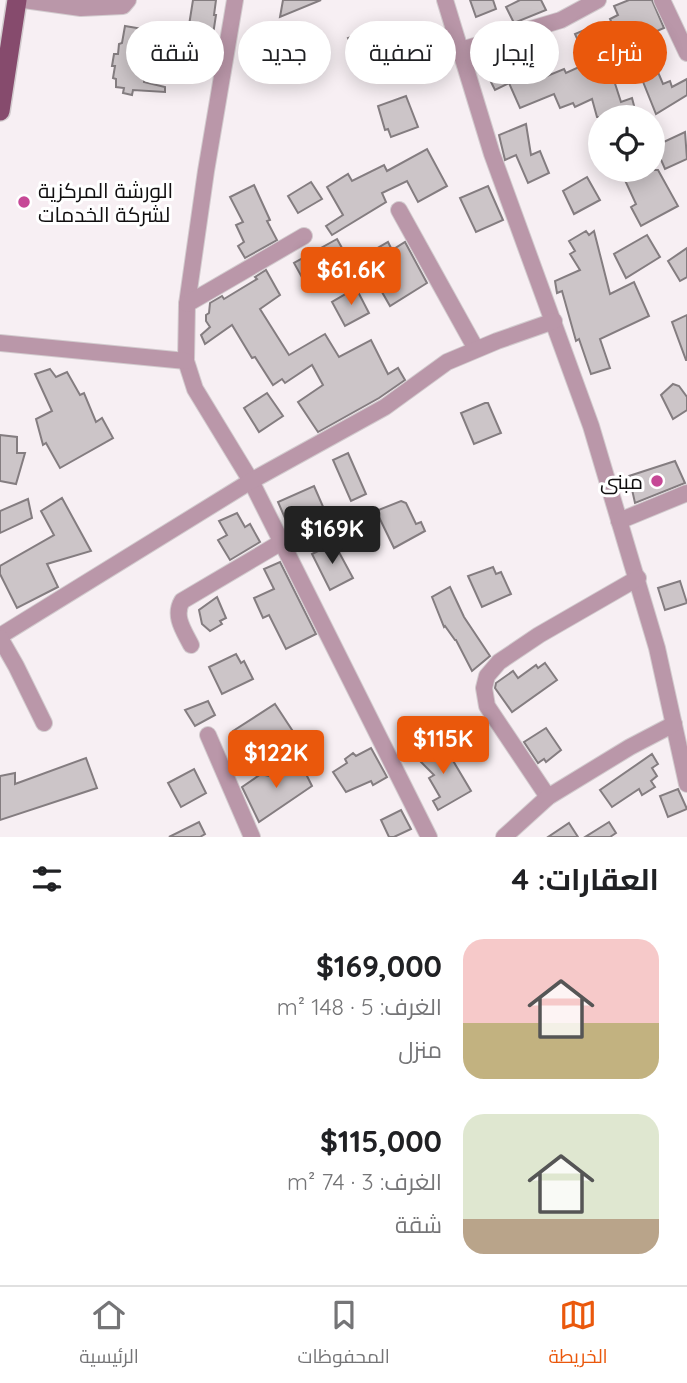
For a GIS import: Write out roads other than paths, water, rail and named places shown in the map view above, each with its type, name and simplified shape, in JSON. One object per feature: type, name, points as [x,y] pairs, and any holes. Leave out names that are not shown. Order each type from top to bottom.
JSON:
[{"type":"main road","points":[[0,111],[17,0]]},
{"type":"street","points":[[24,0],[81,8],[122,6],[128,0]]},
{"type":"street","points":[[235,0],[187,304],[186,361],[195,389],[251,481],[429,837]]},
{"type":"street","points":[[445,0],[492,154],[591,426],[618,521],[638,578],[687,784]]},
{"type":"street","points":[[461,50],[550,24],[598,0]]},
{"type":"street","points":[[662,0],[687,53]]},
{"type":"street","points":[[399,210],[476,349]]},
{"type":"street","points":[[187,304],[304,236]]},
{"type":"street","points":[[44,723],[0,637],[251,481],[368,417],[415,387],[430,373],[476,349],[554,321]]},
{"type":"street","points":[[0,343],[186,361]]},
{"type":"street","points":[[618,521],[687,493]]},
{"type":"street","points":[[191,645],[178,617],[182,601],[280,543]]},
{"type":"street","points":[[548,797],[487,706],[484,688],[487,676],[499,662],[539,635],[638,578]]},
{"type":"street","points":[[504,837],[548,797],[630,747],[687,702]]},
{"type":"street","points":[[208,735],[252,837]]},
{"type":"place","name":"الورشة المركزية لشركة الخدمات","points":[[24,202]]},
{"type":"place","name":"مبنى","points":[[657,481]]}]
